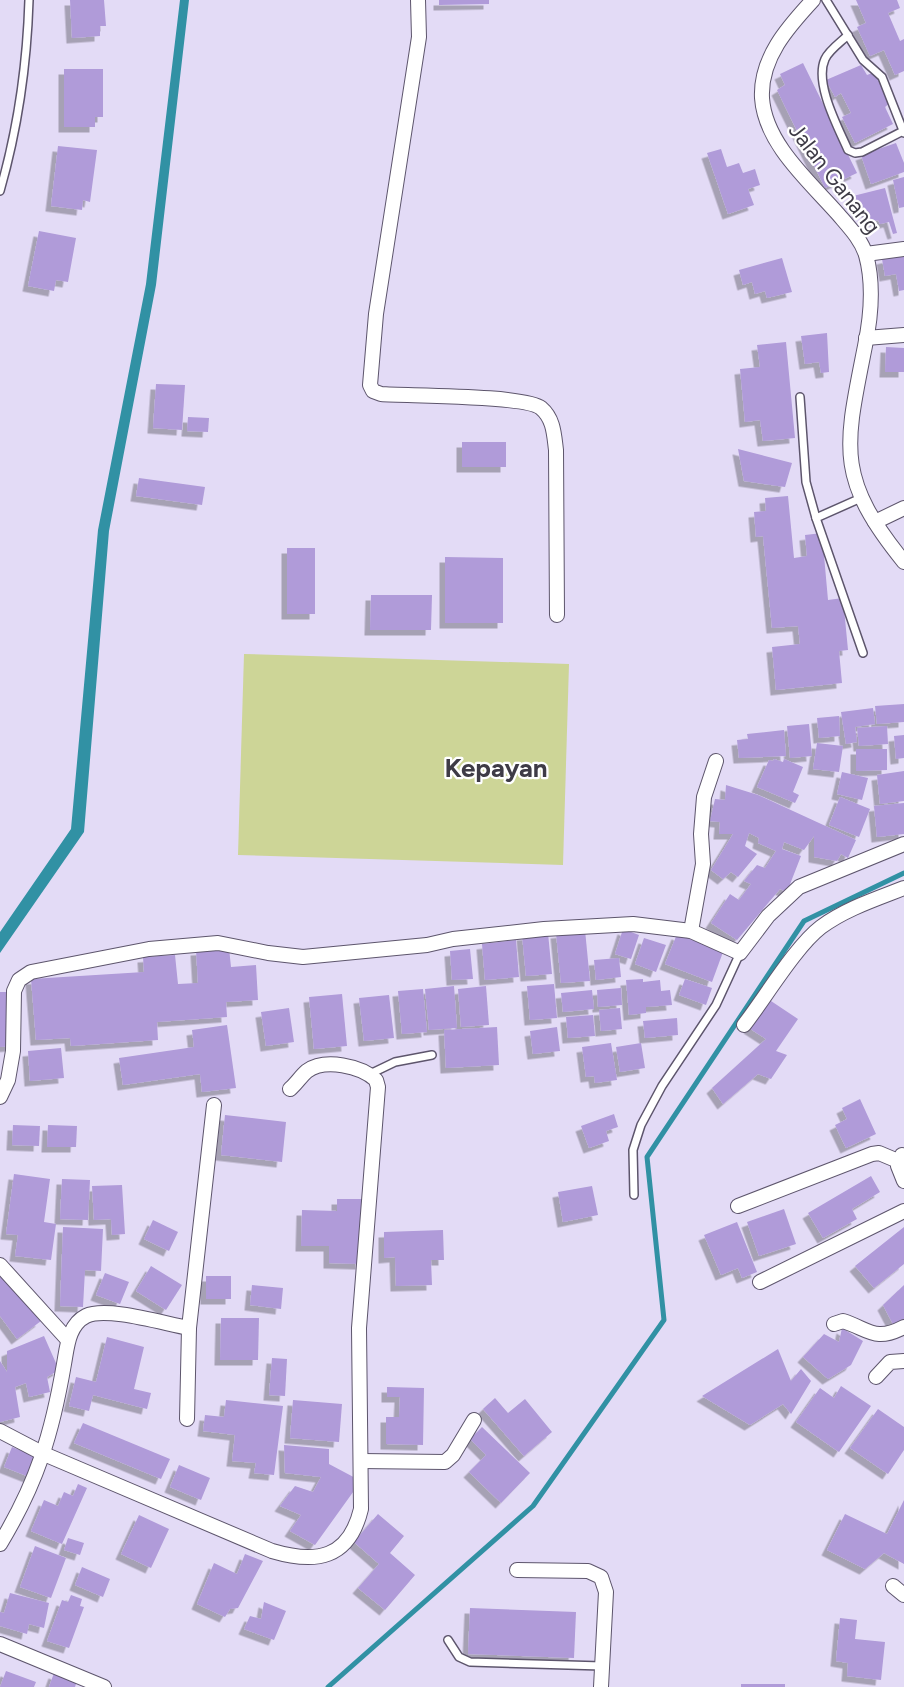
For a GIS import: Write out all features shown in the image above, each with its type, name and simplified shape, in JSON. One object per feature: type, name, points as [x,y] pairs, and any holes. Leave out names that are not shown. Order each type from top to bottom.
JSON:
[{"type":"street","points":[[418,0],[419,38],[376,314],[370,384],[373,391],[381,394],[512,401],[536,404],[543,410],[554,429],[556,450],[557,615]]},
{"type":"street","name":"Jalan Ganang","points":[[813,0],[789,27],[770,57],[762,85],[764,112],[778,143],[852,230],[866,254],[871,308],[849,445],[852,476],[875,522],[904,562]]},
{"type":"street","points":[[866,254],[904,249]]},
{"type":"street","points":[[867,338],[904,335]]},
{"type":"street","points":[[875,522],[904,508]]},
{"type":"street","points":[[692,931],[703,864],[701,834],[704,797],[716,761]]},
{"type":"street","points":[[0,1097],[8,1080],[13,1051],[14,991],[19,980],[31,972],[149,949],[218,943],[303,957],[543,929],[633,924],[692,931],[740,953],[768,916],[799,887],[904,844]]},
{"type":"street","points":[[744,1025],[803,945],[819,929],[850,910],[904,888]]},
{"type":"street","points":[[0,1431],[44,1454],[272,1551],[312,1558],[338,1549],[357,1526],[361,1509],[359,1328],[378,1087],[376,1080],[370,1074],[331,1065],[318,1066],[308,1071],[290,1089]]},
{"type":"street","points":[[187,1419],[189,1328],[214,1105]]},
{"type":"street","points":[[738,1206],[872,1154],[901,1158],[904,1181]]},
{"type":"street","points":[[760,1282],[904,1211]]},
{"type":"street","points":[[0,1265],[68,1340]]},
{"type":"street","points":[[0,1544],[29,1492],[44,1454],[68,1340],[78,1322],[87,1316],[97,1314],[130,1317],[189,1328]]},
{"type":"street","points":[[834,1324],[843,1321],[874,1335],[884,1336],[904,1327]]},
{"type":"street","points":[[876,1377],[890,1362],[904,1361]]},
{"type":"street","points":[[361,1461],[445,1462],[453,1455],[474,1420]]},
{"type":"street","points":[[517,1570],[588,1571],[601,1577],[606,1592],[601,1687]]},
{"type":"street","points":[[0,1644],[104,1687]]},
{"type":"lane","points":[[0,191],[14,140],[21,100],[29,0]]},
{"type":"lane","points":[[826,0],[848,35],[863,60],[882,77],[904,132],[862,152],[855,153],[848,150],[828,105],[822,70],[825,58],[848,35]]},
{"type":"lane","points":[[800,397],[806,482],[816,518],[863,653]]},
{"type":"lane","points":[[816,518],[861,498]]},
{"type":"lane","points":[[634,1194],[633,1150],[641,1125],[662,1086],[716,1005],[740,953]]},
{"type":"lane","points":[[370,1074],[395,1062],[432,1055]]},
{"type":"lane","points":[[448,1640],[459,1657],[470,1662],[602,1666]]},
{"type":"green space","points":[[244,654],[569,664],[563,865],[238,855]]},
{"type":"water","points":[[180,0],[189,0],[156,285],[109,531],[84,832],[0,953],[0,932],[71,829],[98,530],[146,284]]},
{"type":"building","points":[[70,0],[104,0],[106,26],[100,26],[100,36],[72,38]]},
{"type":"building","points":[[439,0],[489,0],[489,4],[439,5]]},
{"type":"building","points":[[856,0],[897,0],[900,8],[888,13],[900,41],[904,39],[904,71],[895,75],[884,50],[870,56],[857,27],[866,23]]},
{"type":"building","points":[[803,63],[857,173],[825,188],[777,90],[785,85],[780,74]]},
{"type":"building","points":[[861,65],[867,75],[875,72],[891,102],[885,107],[893,124],[855,143],[842,117],[851,113],[841,93],[835,97],[826,80]]},
{"type":"building","points":[[64,69],[103,69],[103,117],[95,117],[95,127],[64,127]]},
{"type":"building","points":[[896,143],[904,163],[904,172],[871,184],[861,155]]},
{"type":"building","points":[[58,146],[97,150],[90,202],[83,200],[82,210],[51,206]]},
{"type":"building","points":[[721,149],[727,167],[739,163],[743,173],[755,169],[760,185],[748,189],[754,205],[728,214],[707,153]]},
{"type":"building","points":[[904,177],[904,207],[899,208],[893,180]]},
{"type":"building","points":[[885,188],[897,233],[893,234],[889,222],[880,224],[878,220],[870,222],[867,211],[858,214],[853,196]]},
{"type":"building","points":[[39,231],[76,238],[68,282],[56,280],[54,291],[28,286]]},
{"type":"building","points":[[904,254],[904,290],[899,291],[896,274],[885,276],[882,259]]},
{"type":"building","points":[[782,258],[792,292],[767,298],[765,291],[755,294],[752,282],[743,285],[739,270]]},
{"type":"building","points":[[827,333],[829,372],[821,373],[819,362],[805,364],[801,336]]},
{"type":"building","points":[[786,342],[795,438],[763,441],[760,420],[745,422],[740,369],[760,367],[757,345]]},
{"type":"building","points":[[886,347],[904,348],[904,372],[885,372]]},
{"type":"building","points":[[156,384],[185,385],[182,430],[153,428]]},
{"type":"building","points":[[188,417],[209,418],[208,432],[187,431]]},
{"type":"building","points":[[462,442],[506,442],[506,467],[462,467]]},
{"type":"building","points":[[738,449],[792,463],[785,487],[744,481]]},
{"type":"building","points":[[139,478],[205,487],[202,505],[136,496]]},
{"type":"building","points":[[788,496],[794,558],[807,556],[805,535],[822,533],[828,600],[843,598],[848,650],[839,651],[842,683],[776,690],[772,647],[800,644],[798,626],[772,628],[763,536],[756,537],[754,512],[766,511],[765,498]]},
{"type":"building","points":[[287,548],[315,548],[315,614],[287,614]]},
{"type":"building","points":[[445,557],[503,558],[503,623],[445,623]]},
{"type":"building","points":[[371,595],[432,595],[431,630],[370,630]]},
{"type":"building","points":[[904,704],[904,722],[877,724],[875,706]]},
{"type":"building","points":[[873,708],[875,724],[855,727],[857,742],[846,744],[841,712]]},
{"type":"building","points":[[839,716],[840,736],[819,738],[817,718]]},
{"type":"building","points":[[809,724],[812,756],[790,758],[787,726]]},
{"type":"building","points":[[887,726],[888,744],[859,746],[857,728]]},
{"type":"building","points":[[784,730],[786,756],[739,758],[737,740],[748,739],[747,734]]},
{"type":"building","points":[[904,735],[904,758],[896,759],[894,736]]},
{"type":"building","points":[[817,743],[843,746],[839,772],[813,769]]},
{"type":"building","points":[[856,749],[887,749],[887,770],[856,771]]},
{"type":"building","points":[[784,759],[803,767],[793,792],[799,795],[795,803],[757,787],[769,760],[783,762]]},
{"type":"building","points":[[904,771],[904,801],[880,804],[877,775]]},
{"type":"building","points":[[842,772],[868,778],[862,800],[837,794]]},
{"type":"building","points":[[726,785],[758,795],[856,840],[848,858],[841,854],[837,861],[814,857],[814,836],[804,850],[784,842],[782,849],[801,856],[787,892],[780,889],[737,940],[711,923],[730,894],[739,900],[751,884],[744,881],[757,865],[765,868],[776,851],[758,843],[759,838],[749,833],[745,846],[757,854],[738,877],[731,872],[723,879],[711,870],[733,834],[719,834],[720,822],[710,821],[715,799],[725,800]]},
{"type":"building","points":[[840,797],[870,809],[859,837],[829,825]]},
{"type":"building","points":[[904,803],[904,834],[877,837],[874,806]]},
{"type":"building","points":[[623,929],[639,935],[631,959],[615,954]]},
{"type":"building","points":[[585,930],[590,981],[561,983],[556,933]]},
{"type":"building","points":[[548,933],[552,974],[526,976],[522,935]]},
{"type":"building","points":[[677,934],[723,952],[712,982],[665,964]]},
{"type":"building","points":[[644,938],[666,945],[656,972],[635,964]]},
{"type":"building","points":[[516,940],[519,977],[485,980],[482,944]]},
{"type":"building","points":[[229,948],[231,967],[256,965],[258,1000],[226,1002],[227,1017],[157,1022],[158,1040],[71,1046],[70,1038],[36,1040],[31,979],[144,972],[143,957],[175,955],[178,984],[198,983],[196,950]]},
{"type":"building","points":[[470,949],[473,979],[452,980],[450,951]]},
{"type":"building","points":[[619,958],[621,977],[596,980],[594,960]]},
{"type":"building","points":[[643,979],[643,982],[660,980],[661,991],[670,990],[672,1005],[646,1007],[646,1013],[629,1015],[626,980]]},
{"type":"building","points":[[685,979],[712,988],[706,1005],[679,995]]},
{"type":"building","points":[[554,984],[557,1018],[530,1020],[527,986]]},
{"type":"building","points":[[454,986],[457,1028],[429,1030],[425,989]]},
{"type":"building","points":[[486,986],[489,1025],[461,1027],[458,989]]},
{"type":"building","points":[[621,988],[622,1005],[598,1007],[597,990]]},
{"type":"building","points":[[423,989],[427,1032],[402,1034],[398,991]]},
{"type":"building","points":[[592,990],[594,1009],[563,1012],[561,993]]},
{"type":"building","points":[[0,992],[12,992],[13,1046],[0,1047]]},
{"type":"building","points":[[342,994],[347,1046],[314,1049],[309,997]]},
{"type":"building","points":[[389,995],[394,1038],[364,1041],[359,998]]},
{"type":"building","points":[[771,1001],[798,1019],[776,1051],[787,1055],[771,1079],[758,1074],[723,1104],[712,1088],[766,1039],[749,1028]]},
{"type":"building","points":[[289,1008],[294,1042],[266,1046],[261,1012]]},
{"type":"building","points":[[620,1008],[622,1029],[601,1031],[599,1010]]},
{"type":"building","points":[[593,1015],[595,1036],[568,1038],[566,1017]]},
{"type":"building","points":[[677,1018],[678,1035],[645,1038],[643,1021]]},
{"type":"building","points":[[227,1025],[236,1088],[202,1092],[200,1074],[123,1085],[119,1058],[194,1047],[192,1030]]},
{"type":"building","points":[[497,1027],[499,1065],[446,1068],[444,1030]]},
{"type":"building","points":[[557,1027],[560,1051],[533,1054],[530,1031]]},
{"type":"building","points":[[611,1043],[617,1080],[595,1083],[594,1076],[586,1077],[582,1047]]},
{"type":"building","points":[[641,1043],[645,1068],[620,1072],[616,1047]]},
{"type":"building","points":[[61,1048],[64,1078],[30,1081],[28,1051]]},
{"type":"building","points":[[860,1099],[876,1134],[846,1148],[835,1125],[847,1119],[842,1108]]},
{"type":"building","points":[[614,1114],[618,1127],[606,1131],[609,1141],[589,1148],[581,1126]]},
{"type":"building","points":[[225,1115],[286,1122],[282,1162],[221,1155]]},
{"type":"building","points":[[13,1125],[40,1126],[39,1146],[12,1145]]},
{"type":"building","points":[[48,1125],[77,1126],[76,1147],[47,1147]]},
{"type":"building","points":[[14,1174],[50,1179],[44,1222],[56,1224],[51,1260],[15,1256],[18,1235],[6,1234]]},
{"type":"building","points":[[871,1176],[880,1192],[852,1209],[857,1219],[823,1238],[808,1213]]},
{"type":"building","points":[[62,1179],[90,1180],[88,1220],[60,1219]]},
{"type":"building","points":[[122,1185],[125,1234],[112,1235],[111,1219],[94,1220],[92,1186]]},
{"type":"building","points":[[592,1186],[598,1215],[563,1222],[558,1192]]},
{"type":"building","points":[[337,1199],[362,1199],[361,1264],[329,1263],[329,1246],[301,1246],[302,1210],[337,1211]]},
{"type":"building","points":[[784,1209],[796,1244],[759,1256],[747,1222]]},
{"type":"building","points":[[153,1220],[178,1232],[169,1251],[144,1239]]},
{"type":"building","points":[[737,1222],[757,1272],[742,1278],[738,1268],[721,1275],[704,1235]]},
{"type":"building","points":[[63,1227],[103,1229],[101,1271],[85,1270],[83,1307],[60,1306]]},
{"type":"building","points":[[904,1227],[904,1264],[874,1288],[855,1266]]},
{"type":"building","points":[[443,1230],[444,1260],[431,1260],[432,1285],[396,1286],[395,1257],[384,1258],[384,1232]]},
{"type":"building","points":[[151,1266],[182,1285],[166,1310],[136,1291]]},
{"type":"building","points":[[3,1270],[41,1321],[17,1339],[0,1316],[0,1272]]},
{"type":"building","points":[[105,1273],[129,1282],[120,1304],[96,1295]]},
{"type":"building","points":[[206,1276],[231,1276],[231,1299],[206,1299]]},
{"type":"building","points":[[252,1285],[283,1288],[281,1309],[250,1305]]},
{"type":"building","points":[[904,1285],[904,1324],[895,1328],[883,1305]]},
{"type":"building","points":[[221,1318],[259,1318],[258,1360],[220,1360]]},
{"type":"building","points":[[842,1328],[863,1341],[851,1365],[828,1379],[803,1357],[824,1334],[839,1342]]},
{"type":"building","points":[[44,1336],[59,1370],[47,1377],[50,1392],[29,1397],[26,1383],[15,1387],[20,1417],[0,1422],[0,1361],[7,1372],[7,1351]]},
{"type":"building","points":[[107,1337],[144,1347],[134,1389],[151,1393],[147,1409],[93,1395],[89,1411],[69,1406],[76,1377],[96,1382]]},
{"type":"building","points":[[778,1349],[791,1381],[801,1369],[811,1381],[791,1414],[783,1404],[750,1425],[702,1396]]},
{"type":"building","points":[[272,1358],[287,1359],[285,1396],[269,1395]]},
{"type":"building","points":[[841,1386],[871,1406],[839,1452],[796,1422],[820,1388],[834,1398]]},
{"type":"building","points":[[387,1387],[424,1388],[423,1445],[386,1444],[386,1417],[399,1417],[400,1397],[387,1397]]},
{"type":"building","points":[[495,1398],[508,1413],[525,1399],[552,1432],[524,1456],[483,1409]]},
{"type":"building","points":[[226,1400],[283,1406],[274,1475],[254,1473],[256,1463],[232,1461],[235,1435],[203,1431],[205,1415],[224,1417]]},
{"type":"building","points":[[293,1400],[342,1404],[339,1442],[290,1438]]},
{"type":"building","points":[[878,1409],[904,1427],[904,1450],[888,1474],[850,1448]]},
{"type":"building","points":[[83,1423],[170,1459],[161,1479],[74,1443]]},
{"type":"building","points":[[482,1427],[530,1473],[501,1503],[469,1472],[486,1455],[470,1439]]},
{"type":"building","points":[[284,1445],[329,1449],[329,1464],[361,1481],[315,1545],[290,1531],[301,1515],[280,1506],[295,1486],[313,1492],[321,1477],[285,1473]]},
{"type":"building","points":[[12,1447],[40,1458],[32,1478],[4,1467]]},
{"type":"building","points":[[179,1465],[210,1478],[201,1500],[170,1487]]},
{"type":"building","points":[[78,1484],[87,1488],[62,1544],[31,1531],[44,1500],[58,1506],[64,1492],[73,1496]]},
{"type":"building","points":[[904,1500],[904,1564],[884,1553],[865,1569],[827,1550],[845,1514],[887,1534]]},
{"type":"building","points":[[378,1514],[404,1536],[390,1553],[415,1575],[385,1610],[358,1588],[379,1564],[354,1542]]},
{"type":"building","points":[[139,1515],[169,1529],[151,1568],[121,1554]]},
{"type":"building","points":[[68,1538],[84,1543],[80,1555],[64,1550]]},
{"type":"building","points":[[35,1546],[66,1558],[51,1598],[20,1587]]},
{"type":"building","points":[[245,1554],[263,1561],[238,1608],[230,1609],[225,1617],[197,1604],[214,1563],[237,1574]]},
{"type":"building","points":[[82,1567],[110,1579],[103,1597],[75,1585]]},
{"type":"building","points":[[10,1593],[49,1603],[44,1628],[29,1624],[27,1634],[0,1626],[0,1612],[4,1613]]},
{"type":"building","points":[[71,1595],[82,1599],[80,1606],[84,1607],[69,1648],[47,1641],[62,1600],[68,1602]]},
{"type":"building","points":[[264,1602],[286,1611],[274,1640],[244,1629],[250,1616],[261,1619]]},
{"type":"building","points":[[470,1608],[576,1612],[574,1658],[468,1654]]},
{"type":"building","points":[[840,1618],[857,1620],[855,1639],[885,1642],[881,1680],[847,1676],[848,1663],[836,1661]]},
{"type":"building","points":[[6,1671],[36,1682],[34,1687],[0,1687]]},
{"type":"building","points":[[54,1673],[77,1681],[75,1687],[49,1687]]},
{"type":"building","points":[[741,1684],[785,1684],[785,1687],[741,1687]]},
{"type":"waterway","points":[[328,1687],[533,1506],[664,1320],[647,1157],[804,921],[904,873]]},
{"type":"district","name":"Kepayan","points":[[496,768]]}]
